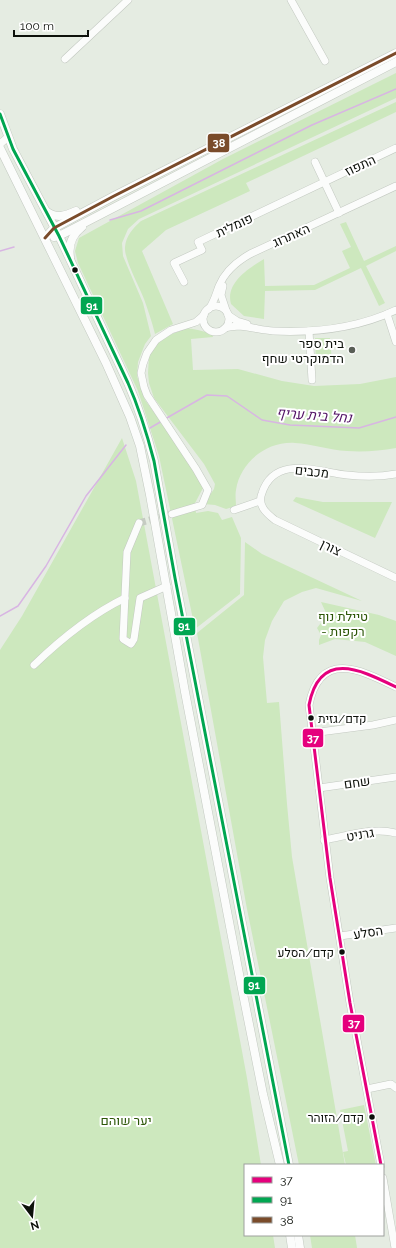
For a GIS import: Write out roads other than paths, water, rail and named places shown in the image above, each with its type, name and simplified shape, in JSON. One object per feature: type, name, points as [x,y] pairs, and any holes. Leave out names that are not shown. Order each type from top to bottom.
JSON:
[{"type":"main road","points":[[45,238],[54,228],[114,196],[396,53]]},
{"type":"main road","points":[[45,238],[59,236],[396,62]]},
{"type":"main road","points":[[0,114],[4,137],[59,236],[130,388],[154,460],[175,578],[289,1164]]},
{"type":"main road","points":[[0,148],[106,363],[130,417],[140,446],[167,586],[185,692],[240,977],[263,1094],[280,1164]]},
{"type":"main road","points":[[45,210],[53,215],[61,216],[114,196]]},
{"type":"main road","points":[[70,262],[69,249],[75,234],[104,212]]},
{"type":"main road","points":[[290,1236],[292,1248]]},
{"type":"main road","points":[[298,1236],[300,1248]]},
{"type":"street","points":[[65,59],[128,0]]},
{"type":"street","points":[[291,0],[325,61]]},
{"type":"street","points":[[0,144],[4,137]]},
{"type":"street","name":"התפוז","points":[[325,182],[396,148]]},
{"type":"street","points":[[315,162],[339,213]]},
{"type":"street","name":"פומלית","points":[[184,282],[174,263],[202,250],[198,242],[325,182]]},
{"type":"street","name":"האתרוג","points":[[206,312],[214,300],[225,274],[240,260],[396,186]]},
{"type":"street","name":"האתרוג","points":[[227,313],[222,300],[222,287],[232,271],[243,262],[396,189]]},
{"type":"street","points":[[172,514],[202,504],[208,490],[174,434],[147,395],[142,380],[143,364],[146,353],[156,340],[178,327],[196,322],[206,312],[217,306],[222,308],[237,321],[254,325],[282,328],[321,327],[361,319],[396,306]]},
{"type":"street","points":[[190,324],[203,326],[215,331],[236,326],[270,330],[309,331],[349,326],[396,310]]},
{"type":"street","points":[[206,312],[205,324],[208,328]]},
{"type":"street","points":[[225,328],[229,322],[227,313]]},
{"type":"street","points":[[387,314],[396,342]]},
{"type":"street","points":[[309,331],[312,380]]},
{"type":"street","name":"מכבים","points":[[260,501],[260,496],[270,477],[287,469],[309,469],[348,475],[378,477],[396,474]]},
{"type":"street","points":[[234,510],[260,501]]},
{"type":"street","name":"צורן","points":[[260,501],[262,508],[275,520],[396,578]]},
{"type":"street","points":[[139,523],[128,552],[123,639],[131,644],[134,638],[140,598],[167,586]]},
{"type":"street","points":[[34,665],[59,641],[98,612],[125,598]]},
{"type":"street","points":[[381,1164],[350,1002],[324,840],[309,705],[316,683],[327,673],[336,669],[349,668],[365,672],[396,687]]},
{"type":"street","points":[[312,733],[373,725],[396,720]]},
{"type":"street","name":"שחם","points":[[319,788],[396,777]]},
{"type":"street","name":"גרניט","points":[[324,840],[374,831],[388,831],[396,833]]},
{"type":"street","name":"הסלע","points":[[340,936],[396,928]]},
{"type":"street","points":[[367,1089],[391,1084],[396,1088]]},
{"type":"street","points":[[384,1184],[395,1248]]},
{"type":"waterway","points":[[110,220],[141,211],[312,125],[396,89]]},
{"type":"waterway","points":[[0,251],[14,247]]},
{"type":"waterway","name":"נחל בית עריף","points":[[165,419],[207,395],[227,396],[262,420],[290,425],[359,428],[396,417]]},
{"type":"waterway","name":"נחל בית עריף","points":[[150,428],[162,421]]},
{"type":"waterway","name":"נחל בית עריף","points":[[0,616],[18,606],[46,566],[86,496],[126,445]]},
{"type":"tunnel","points":[[139,523],[172,514]]},
{"type":"place","name":"בית ספר הדמוקרטי שחף","points":[[352,350]]},
{"type":"place","name":"קדם/גזית","points":[[311,718]]},
{"type":"place","name":"קדם/הסלע","points":[[342,952]]},
{"type":"place","name":"קדם/הזוהר","points":[[372,1117]]},
{"type":"park label","name":"טיילת נוף - רקפות","points":[[343,624]]},
{"type":"park label","name":"יער שוהם","points":[[126,1120]]}]
